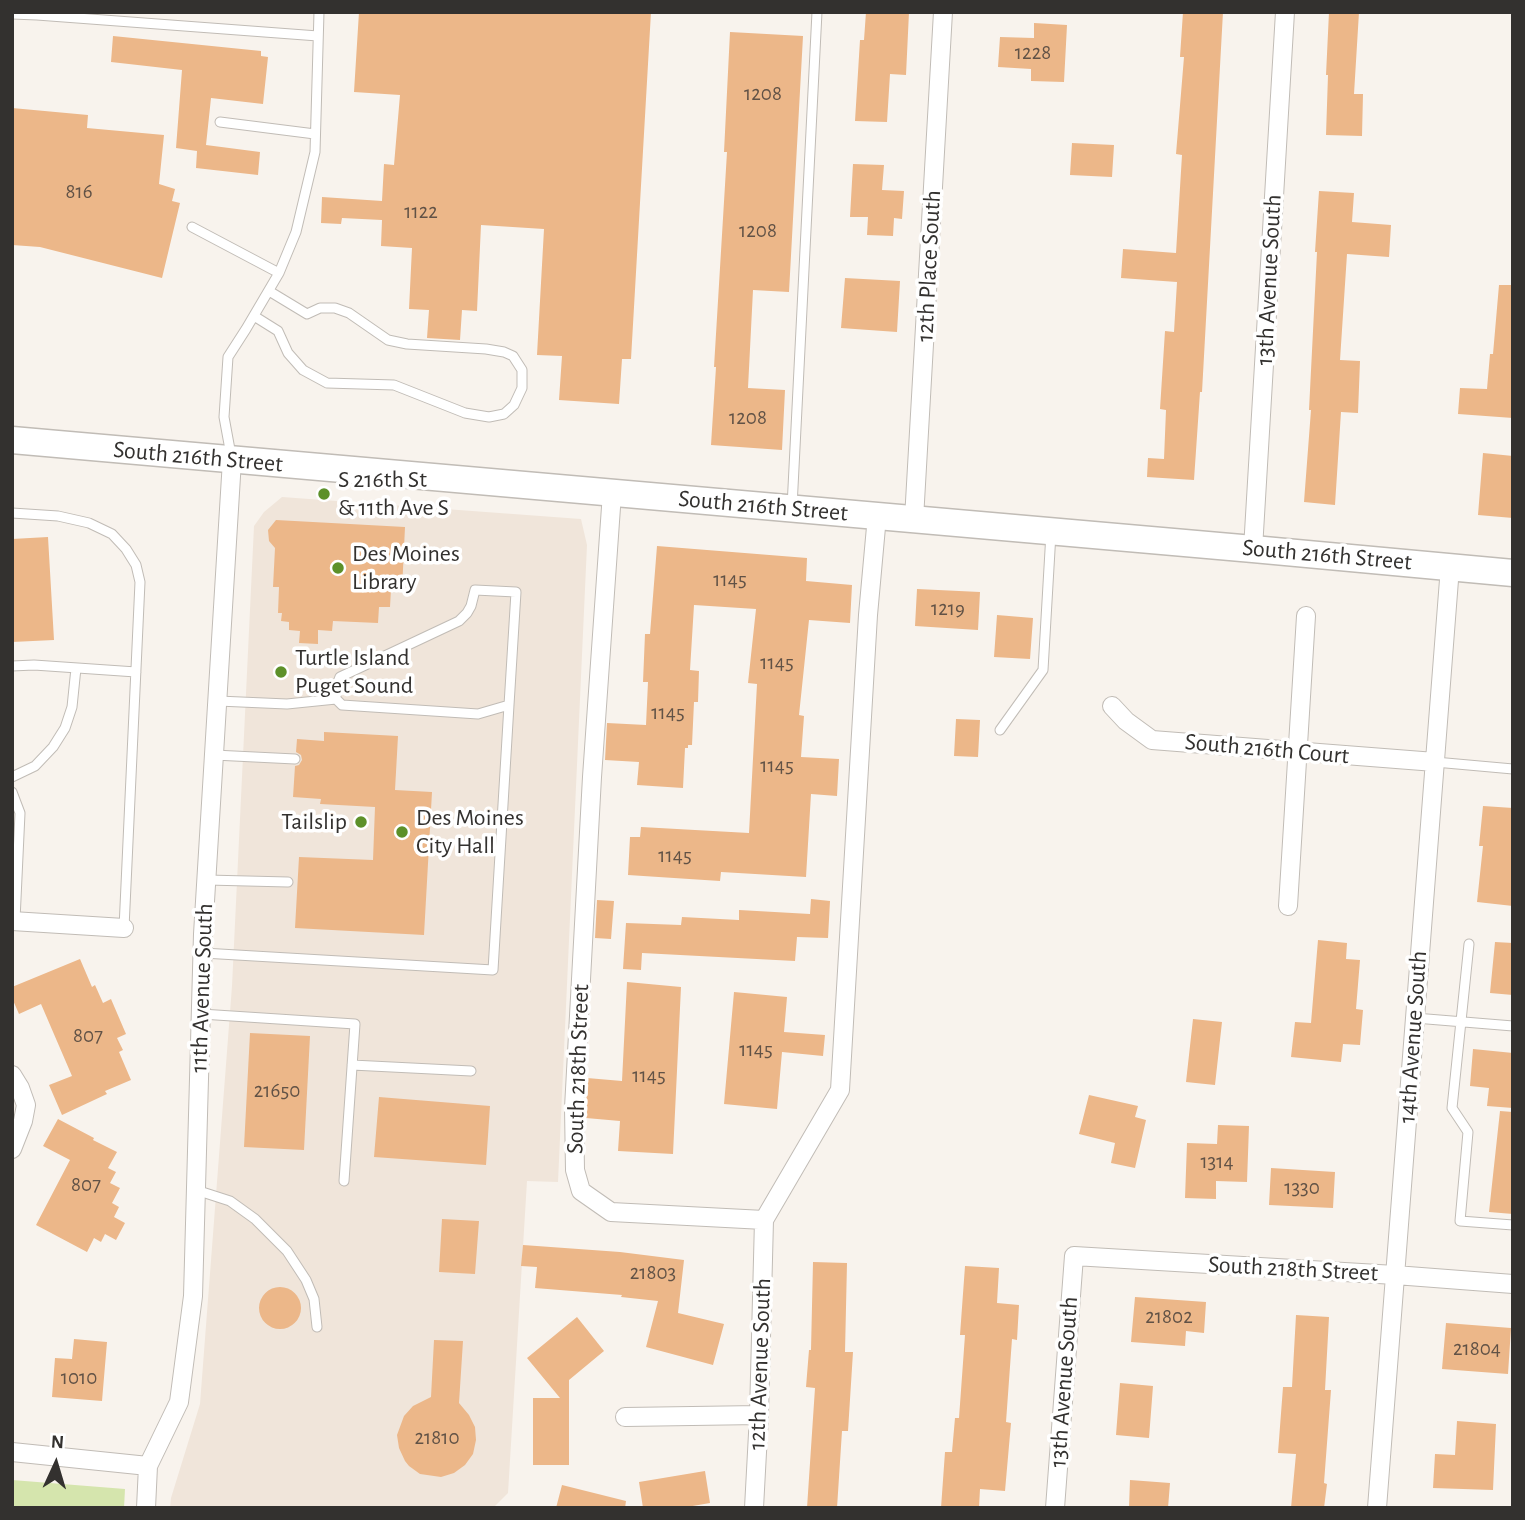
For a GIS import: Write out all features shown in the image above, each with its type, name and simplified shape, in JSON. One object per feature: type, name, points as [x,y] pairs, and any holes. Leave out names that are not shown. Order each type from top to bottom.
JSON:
[{"type":"main road","name":"South 216th Street","points":[[12,440],[1513,573]]},
{"type":"street","name":"12th Place South","points":[[914,519],[943,12]]},
{"type":"street","name":"13th Avenue South","points":[[1254,549],[1285,12]]},
{"type":"street","name":"11th Avenue South","points":[[146,1508],[148,1466],[179,1402],[193,1296],[203,953],[232,460]]},
{"type":"street","name":"South 218th Street","points":[[612,493],[576,1056],[575,1170],[581,1191],[611,1212],[764,1220]]},
{"type":"street","points":[[764,1220],[840,1090],[867,629],[877,516]]},
{"type":"street","name":"14th Avenue South","points":[[1377,1508],[1450,567]]},
{"type":"street","points":[[1288,906],[1306,616]]},
{"type":"street","name":"South 216th Court","points":[[1112,706],[1126,721],[1152,740],[1435,762]]},
{"type":"street","points":[[13,921],[124,928]]},
{"type":"street","points":[[12,1075],[26,1105],[12,1149]]},
{"type":"street","name":"12th Avenue South","points":[[754,1508],[764,1220]]},
{"type":"street","name":"13th Avenue South","points":[[1055,1508],[1074,1256]]},
{"type":"street","name":"South 218th Street","points":[[1074,1256],[1513,1284]]},
{"type":"street","points":[[625,1416],[759,1415]]},
{"type":"street","points":[[12,1452],[148,1466]]},
{"type":"lane","points":[[232,460],[224,417],[228,356],[279,273],[296,232],[314,152],[319,12]]},
{"type":"lane","points":[[792,508],[817,12]]},
{"type":"lane","points":[[12,14],[37,13],[318,36]]},
{"type":"lane","points":[[220,122],[315,134]]},
{"type":"lane","points":[[192,227],[279,273]]},
{"type":"lane","points":[[254,316],[278,331],[288,353],[303,370],[327,383],[394,385],[465,413],[489,416],[504,414],[514,405],[522,388],[522,370],[513,356],[504,352],[388,340],[349,313],[335,308],[320,308],[307,314],[269,291]]},
{"type":"lane","points":[[12,513],[58,516],[89,523],[112,534],[136,565],[140,582],[124,928]]},
{"type":"lane","points":[[999,730],[1044,670],[1051,531]]},
{"type":"lane","points":[[203,953],[493,970],[516,592],[475,590],[471,606],[459,621],[340,677],[336,687],[336,699],[342,705],[478,714],[509,705]]},
{"type":"lane","points":[[12,666],[136,672]]},
{"type":"lane","points":[[12,778],[35,766],[53,747],[65,728],[72,707],[76,668]]},
{"type":"lane","points":[[218,701],[287,704],[336,699]]},
{"type":"lane","points":[[214,755],[295,759]]},
{"type":"lane","points":[[1435,762],[1513,769]]},
{"type":"lane","points":[[12,792],[20,813],[13,921]]},
{"type":"lane","points":[[207,880],[288,883]]},
{"type":"lane","points":[[1469,944],[1452,1108],[1468,1132],[1461,1221],[1513,1225]]},
{"type":"lane","points":[[201,1014],[355,1024],[344,1181]]},
{"type":"lane","points":[[1415,1018],[1513,1026]]},
{"type":"lane","points":[[352,1065],[471,1071]]},
{"type":"lane","points":[[196,1191],[230,1201],[255,1219],[287,1251],[306,1280],[314,1300],[317,1327]]},
{"type":"shaded area","points":[[282,497],[581,519],[587,545],[558,1182],[527,1181],[508,1493],[493,1508],[170,1508],[200,1404],[232,986],[254,526],[264,512]]},
{"type":"green space","points":[[12,1480],[125,1489],[124,1508],[12,1508]]},
{"type":"building","points":[[359,12],[651,12],[631,359],[622,359],[619,404],[559,400],[562,356],[537,355],[544,229],[481,225],[477,311],[462,310],[460,340],[427,338],[429,310],[409,309],[412,248],[381,246],[382,220],[342,218],[341,224],[321,223],[322,197],[382,201],[384,164],[394,165],[400,95],[354,92]]},
{"type":"building","points":[[866,12],[909,12],[906,75],[890,74],[887,122],[855,121],[860,40],[864,40]]},
{"type":"building","points":[[1183,12],[1223,12],[1202,392],[1194,480],[1147,477],[1148,458],[1164,459],[1166,410],[1160,409],[1165,331],[1174,332],[1177,282],[1121,278],[1123,249],[1176,253],[1182,155],[1176,154],[1184,57],[1180,57]]},
{"type":"building","points":[[1329,12],[1359,12],[1354,94],[1363,94],[1362,136],[1326,135]]},
{"type":"building","points":[[1034,23],[1067,25],[1064,82],[1031,81],[1031,69],[998,67],[1000,37],[1034,38]]},
{"type":"building","points":[[730,32],[803,36],[789,292],[753,290],[748,388],[785,390],[782,450],[711,445],[727,152],[724,152]]},
{"type":"building","points":[[113,36],[261,51],[261,56],[268,57],[263,104],[211,98],[206,145],[260,152],[258,175],[196,168],[197,151],[176,148],[182,70],[111,62]]},
{"type":"building","points":[[12,108],[88,115],[87,128],[164,135],[159,184],[175,189],[172,201],[180,203],[162,278],[40,247],[12,245]]},
{"type":"building","points":[[1072,143],[1114,145],[1112,177],[1070,175]]},
{"type":"building","points":[[853,164],[884,165],[882,190],[904,191],[902,219],[894,218],[893,236],[867,235],[868,217],[850,217]]},
{"type":"building","points":[[1319,191],[1354,193],[1352,222],[1391,225],[1389,257],[1347,254],[1340,360],[1360,361],[1358,413],[1341,412],[1335,505],[1304,502],[1311,410]]},
{"type":"building","points":[[845,278],[900,281],[897,332],[841,328]]},
{"type":"building","points":[[1499,285],[1513,285],[1513,418],[1458,414],[1460,388],[1487,389]]},
{"type":"building","points":[[1483,453],[1513,456],[1513,518],[1478,515]]},
{"type":"building","name":"Des Moines Library","points":[[276,520],[405,527],[402,590],[391,589],[390,607],[379,607],[378,623],[333,621],[332,631],[318,630],[318,644],[299,643],[300,631],[289,630],[289,622],[281,621],[282,613],[278,613],[279,587],[273,587],[275,548],[269,541],[268,530]]},
{"type":"building","points":[[48,537],[54,640],[12,642],[12,539]]},
{"type":"building","points":[[657,546],[807,558],[806,581],[852,585],[850,623],[809,620],[799,715],[804,716],[801,757],[839,759],[837,796],[811,794],[806,877],[721,872],[720,881],[628,875],[630,837],[640,837],[641,827],[749,833],[757,684],[748,683],[756,609],[694,605],[690,670],[699,671],[698,702],[694,702],[692,745],[685,748],[683,788],[637,785],[639,762],[605,760],[607,723],[646,725],[648,682],[643,682],[645,634],[650,634]]},
{"type":"building","points":[[917,589],[980,592],[978,630],[915,626]]},
{"type":"building","points":[[997,615],[1033,618],[1030,659],[994,657]]},
{"type":"building","points":[[956,719],[980,720],[978,757],[954,756]]},
{"type":"building","name":"Des Moines City Hall","points":[[324,732],[398,736],[395,790],[432,792],[424,935],[295,928],[299,857],[373,860],[375,807],[320,804],[321,799],[293,797],[295,766],[302,760],[301,755],[296,752],[297,739],[324,741]]},
{"type":"building","points":[[1483,806],[1513,808],[1513,906],[1477,902],[1483,846],[1479,846]]},
{"type":"building","points":[[811,899],[830,901],[828,938],[797,937],[795,961],[642,953],[641,970],[623,969],[626,923],[681,925],[682,917],[739,920],[739,910],[810,914]]},
{"type":"building","points":[[597,900],[614,901],[611,939],[595,938]]},
{"type":"building","points":[[1318,940],[1347,943],[1346,959],[1360,960],[1356,1009],[1363,1010],[1360,1045],[1343,1044],[1341,1062],[1291,1057],[1295,1022],[1311,1023]]},
{"type":"building","points":[[1495,942],[1513,943],[1513,995],[1490,993]]},
{"type":"building","points":[[80,959],[92,987],[95,985],[103,1003],[111,999],[126,1034],[117,1038],[123,1050],[119,1052],[131,1080],[62,1115],[49,1085],[72,1076],[41,1004],[19,1014],[12,998],[12,987]]},
{"type":"building","points":[[627,982],[681,987],[673,1154],[618,1151],[620,1121],[586,1118],[587,1078],[622,1081]]},
{"type":"building","points":[[734,992],[787,997],[784,1032],[825,1035],[823,1056],[782,1052],[777,1109],[724,1104]]},
{"type":"building","points":[[1193,1019],[1222,1022],[1215,1085],[1186,1082]]},
{"type":"building","points":[[250,1033],[310,1036],[304,1150],[244,1147]]},
{"type":"building","points":[[1473,1049],[1513,1053],[1513,1108],[1487,1106],[1489,1088],[1470,1086]]},
{"type":"building","points":[[1089,1095],[1138,1106],[1135,1117],[1146,1120],[1135,1168],[1111,1163],[1115,1143],[1079,1134]]},
{"type":"building","points":[[379,1097],[490,1106],[486,1165],[374,1157]]},
{"type":"building","points":[[1500,1111],[1513,1112],[1513,1214],[1489,1212]]},
{"type":"building","points":[[58,1119],[117,1152],[108,1168],[116,1172],[110,1183],[120,1188],[112,1203],[119,1207],[114,1217],[125,1223],[116,1240],[105,1234],[101,1242],[94,1238],[87,1252],[36,1225],[70,1160],[43,1146]]},
{"type":"building","points":[[1218,1125],[1249,1126],[1247,1182],[1216,1181],[1216,1199],[1185,1198],[1187,1143],[1217,1144]]},
{"type":"building","points":[[1271,1168],[1335,1172],[1333,1208],[1269,1205]]},
{"type":"building","points":[[442,1219],[479,1221],[475,1274],[439,1272]]},
{"type":"building","points":[[523,1245],[684,1260],[678,1313],[724,1324],[713,1365],[646,1347],[658,1301],[621,1297],[622,1295],[535,1288],[537,1267],[521,1266]]},
{"type":"building","points":[[813,1262],[847,1263],[845,1352],[853,1352],[848,1431],[842,1431],[837,1508],[807,1508],[815,1388],[806,1387],[811,1350]]},
{"type":"building","points":[[965,1266],[999,1268],[997,1303],[1019,1305],[1017,1340],[1012,1339],[1006,1422],[1011,1423],[1005,1491],[980,1489],[979,1508],[941,1508],[945,1452],[952,1452],[955,1418],[959,1418],[965,1335],[960,1335]]},
{"type":"building","points":[[280,1287],[295,1293],[301,1308],[295,1323],[280,1329],[265,1323],[259,1308],[265,1293]]},
{"type":"building","points":[[1135,1297],[1206,1302],[1204,1333],[1186,1331],[1185,1346],[1131,1342]]},
{"type":"building","points":[[1296,1315],[1329,1317],[1325,1390],[1331,1390],[1324,1508],[1291,1508],[1296,1454],[1278,1453],[1283,1387],[1292,1387]]},
{"type":"building","points":[[577,1317],[604,1351],[569,1380],[569,1465],[533,1465],[533,1398],[560,1398],[527,1358]]},
{"type":"building","points":[[1446,1323],[1511,1328],[1508,1374],[1442,1369]]},
{"type":"building","points":[[74,1339],[107,1342],[102,1401],[52,1397],[55,1358],[72,1359]]},
{"type":"building","points":[[434,1340],[463,1341],[459,1403],[475,1427],[476,1440],[473,1454],[465,1465],[454,1473],[441,1477],[420,1474],[409,1466],[399,1448],[397,1435],[404,1416],[413,1406],[431,1397]]},
{"type":"building","points":[[1120,1383],[1153,1386],[1149,1438],[1116,1435]]},
{"type":"building","points":[[1457,1421],[1496,1424],[1493,1490],[1433,1488],[1435,1454],[1455,1455]]},
{"type":"building","points":[[705,1471],[710,1503],[681,1508],[643,1508],[639,1482]]},
{"type":"building","points":[[1130,1480],[1170,1483],[1168,1508],[1129,1508]]},
{"type":"building","points":[[562,1485],[626,1501],[625,1508],[556,1508]]},
{"type":"place","name":"S 216th St & 11th Ave S","points":[[324,494]]},
{"type":"place","name":"Des Moines Library","points":[[338,568]]},
{"type":"place","name":"Turtle Island Puget Sound","points":[[281,672]]},
{"type":"place","name":"Tailslip","points":[[361,822]]},
{"type":"place","name":"Des Moines City Hall","points":[[402,832]]}]
